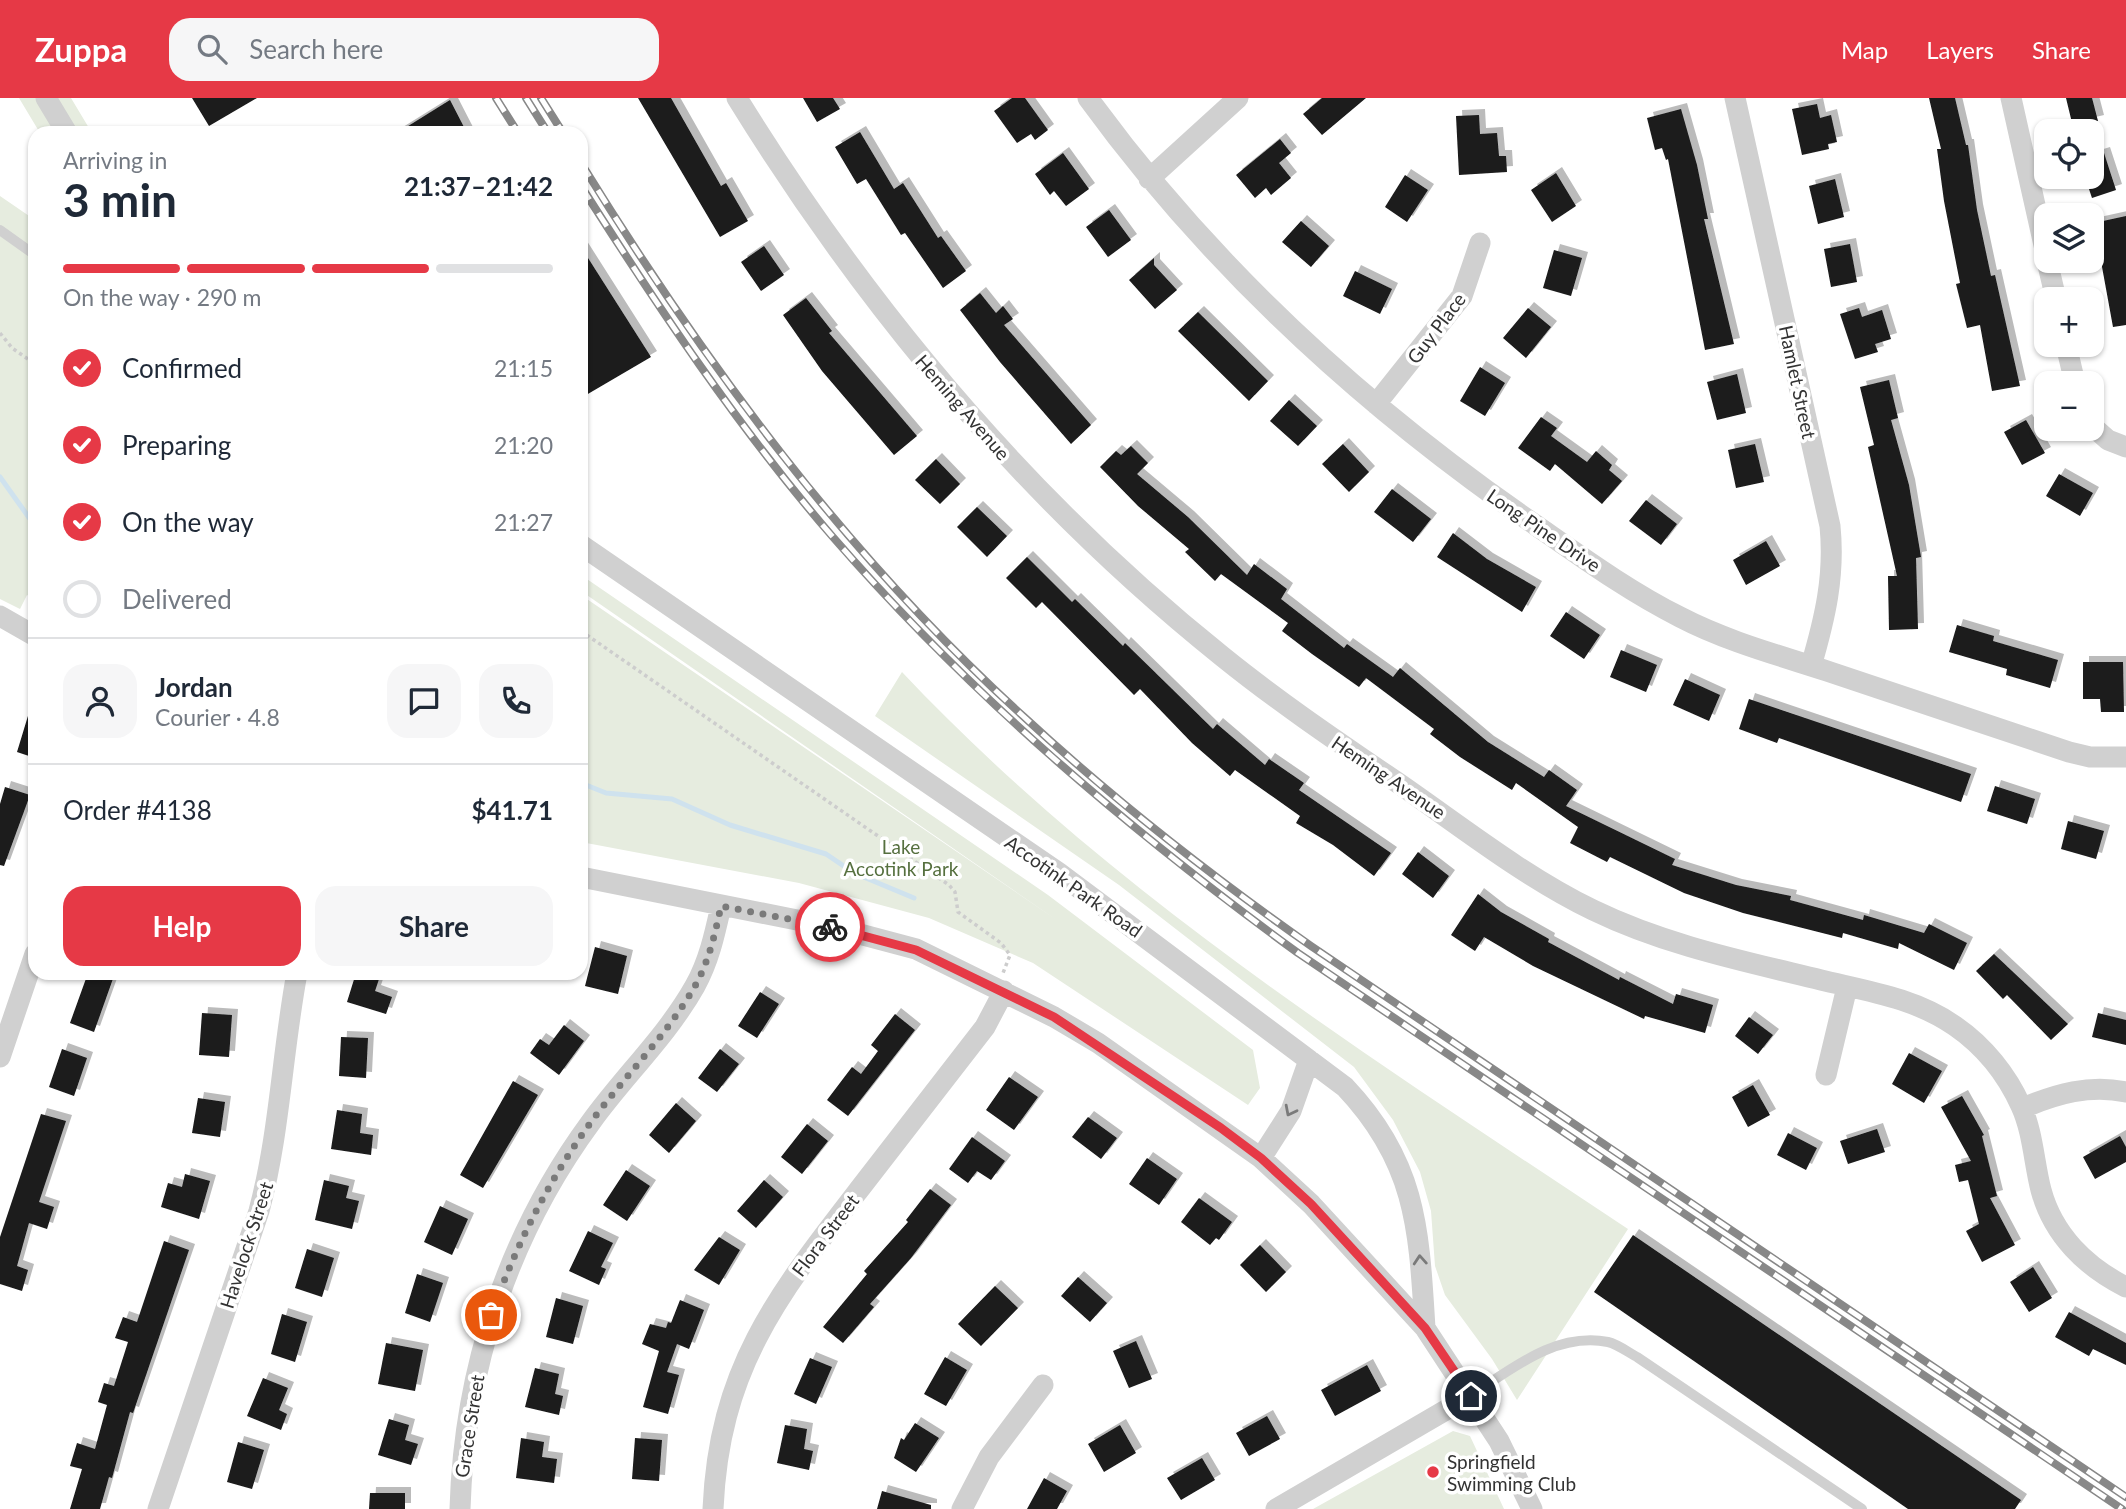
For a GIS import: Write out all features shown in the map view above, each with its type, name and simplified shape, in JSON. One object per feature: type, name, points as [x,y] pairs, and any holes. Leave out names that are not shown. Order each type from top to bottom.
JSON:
[{"type":"street","points":[[46,98],[63,126]]},
{"type":"street","name":"Heming Avenue","points":[[737,98],[817,222],[897,331],[943,386],[1056,509],[1144,591],[1222,657],[1294,712],[1572,900],[1643,932],[1689,947],[1912,1003],[1959,1028],[1997,1066],[2023,1108],[2041,1190],[2057,1227],[2088,1264],[2126,1287]]},
{"type":"street","name":"Long Pine Drive","points":[[1088,98],[1149,179],[1253,293],[1321,358],[1475,483],[1649,600],[1711,631],[2069,752],[2090,757],[2126,757]]},
{"type":"street","points":[[1149,179],[1238,98]]},
{"type":"street","name":"Hamlet Street","points":[[1735,98],[1830,526],[1832,580],[1811,666]]},
{"type":"street","points":[[2011,98],[2035,203]]},
{"type":"street","name":"Guy Place","points":[[1376,404],[1462,296],[1480,243]]},
{"type":"street","points":[[2104,436],[2126,447]]},
{"type":"street","name":"Accotink Park Road","points":[[588,550],[1059,873],[1345,1087],[1360,1103],[1395,1159],[1419,1233],[1425,1328]]},
{"type":"street","points":[[0,616],[28,632]]},
{"type":"street","points":[[588,878],[893,942],[1000,989],[1098,1043],[1261,1158],[1311,1204],[1425,1328],[1499,1441],[1532,1509]]},
{"type":"street","name":"Grace Street","points":[[460,1509],[465,1430],[476,1376],[491,1315],[520,1240],[556,1173],[592,1121],[695,986],[711,950],[721,906]]},
{"type":"street","points":[[0,1058],[28,975]]},
{"type":"street","name":"Havelock Street","points":[[158,1509],[259,1211],[270,1171],[276,1142],[285,1034],[296,980]]},
{"type":"street","points":[[1826,1075],[1847,987]]},
{"type":"street","name":"Flora Street","points":[[712,1509],[723,1422],[741,1368],[759,1329],[793,1275],[985,1027],[1000,989]]},
{"type":"street","points":[[1261,1158],[1291,1111],[1309,1060]]},
{"type":"street","points":[[2023,1108],[2063,1093],[2090,1089],[2126,1092]]},
{"type":"street","points":[[962,1509],[989,1457],[1043,1385]]},
{"type":"street","points":[[1276,1509],[1471,1396]]},
{"type":"lane","points":[[0,230],[28,250]]},
{"type":"lane","points":[[1471,1396],[1538,1352],[1576,1341],[1610,1342],[1637,1357],[1862,1509]]},
{"type":"path","points":[[0,333],[12,348],[28,359]]},
{"type":"path","points":[[588,636],[949,885],[955,892],[957,912],[1001,943],[1010,955],[1000,989]]},
{"type":"green space","points":[[19,98],[71,98],[88,126],[36,126]]},
{"type":"green space","points":[[0,196],[28,215],[28,596],[20,609],[0,599]]},
{"type":"green space","name":"Lake Accotink Park","points":[[588,580],[1048,895],[1253,1050],[1260,1088],[1248,1105],[1033,963],[929,918],[799,883],[588,843],[588,600],[1061,923],[588,596]]},
{"type":"green space","points":[[902,672],[983,753],[1069,830],[1157,902],[1342,1038],[1628,1229],[1517,1400],[1492,1359],[1445,1295],[1435,1266],[1431,1211],[1420,1172],[1393,1120],[1354,1067],[1119,885],[875,716]]},
{"type":"green space","name":"Springfield Swimming Club","points":[[1453,1431],[1470,1436],[1504,1509],[1313,1509]]},
{"type":"building","points":[[192,98],[257,98],[209,126]]},
{"type":"building","points":[[638,98],[671,98],[721,186],[726,183],[748,221],[720,237]]},
{"type":"building","points":[[803,98],[833,98],[840,109],[817,122]]},
{"type":"building","points":[[1012,98],[1025,98],[1048,130],[1035,140],[1031,134],[1017,143],[994,111]]},
{"type":"building","points":[[1322,98],[1366,98],[1322,135],[1303,114]]},
{"type":"building","points":[[1929,98],[1955,98],[1968,145],[1977,210],[1991,276],[1995,275],[2020,386],[1992,391],[1980,325],[1967,328],[1956,284],[1960,283],[1944,201],[1937,149],[1941,149]]},
{"type":"building","points":[[2066,98],[2092,98],[2097,119],[2071,119]]},
{"type":"building","points":[[450,100],[463,126],[408,126]]},
{"type":"building","points":[[1817,104],[1820,118],[1831,115],[1837,142],[1828,144],[1829,149],[1802,155],[1792,109]]},
{"type":"building","points":[[1681,109],[1697,165],[1708,219],[1704,219],[1734,344],[1705,350],[1668,159],[1666,160],[1662,148],[1655,150],[1647,118]]},
{"type":"building","points":[[1479,115],[1480,134],[1497,133],[1499,156],[1506,156],[1507,172],[1459,175],[1456,116]]},
{"type":"building","points":[[860,132],[894,189],[903,183],[938,238],[941,236],[966,271],[943,288],[905,233],[901,235],[866,179],[857,184],[835,147]]},
{"type":"building","points":[[1280,139],[1291,153],[1279,163],[1291,178],[1271,195],[1266,188],[1255,198],[1236,175]]},
{"type":"building","points":[[1063,153],[1089,189],[1066,206],[1054,191],[1050,195],[1035,174]]},
{"type":"building","points":[[2104,153],[2116,190],[2092,198],[2089,189],[2104,189]]},
{"type":"building","points":[[1556,173],[1576,206],[1552,222],[1531,190]]},
{"type":"building","points":[[1405,175],[1428,190],[1407,222],[1385,207]]},
{"type":"building","points":[[1835,179],[1844,217],[1818,224],[1809,186]]},
{"type":"building","points":[[1109,210],[1131,240],[1108,257],[1086,227]]},
{"type":"building","points":[[2126,216],[2126,325],[2113,327],[2103,273],[2104,221]]},
{"type":"building","points":[[1301,221],[1329,246],[1311,267],[1282,242]]},
{"type":"building","points":[[1850,244],[1857,282],[1831,287],[1824,249]]},
{"type":"building","points":[[764,246],[784,275],[761,291],[741,262]]},
{"type":"building","points":[[1554,250],[1582,258],[1571,296],[1543,288]]},
{"type":"building","points":[[588,258],[651,357],[588,394]]},
{"type":"building","points":[[1154,258],[1154,265],[1177,290],[1155,309],[1129,280]]},
{"type":"building","points":[[1355,271],[1392,289],[1380,314],[1343,296]]},
{"type":"building","points":[[980,293],[996,313],[1003,306],[1013,319],[1004,325],[1091,425],[1071,444],[1000,362],[960,310]]},
{"type":"building","points":[[806,298],[832,331],[829,333],[917,436],[894,455],[822,371],[783,315]]},
{"type":"building","points":[[1528,308],[1551,327],[1526,358],[1503,338]]},
{"type":"building","points":[[1859,308],[1862,317],[1882,310],[1891,339],[1875,344],[1878,352],[1855,359],[1840,314]]},
{"type":"building","points":[[1198,312],[1268,381],[1249,401],[1178,331]]},
{"type":"building","points":[[1480,367],[1505,383],[1485,416],[1460,401]]},
{"type":"building","points":[[1737,374],[1746,413],[1717,420],[1707,382]]},
{"type":"building","points":[[1889,380],[1898,418],[1891,420],[1909,485],[1921,557],[1916,558],[1918,629],[1889,630],[1888,576],[1897,576],[1868,447],[1874,445],[1860,387]]},
{"type":"building","points":[[1289,400],[1317,426],[1298,446],[1270,421]]},
{"type":"building","points":[[1541,417],[1557,428],[1551,436],[1587,462],[1596,451],[1612,465],[1609,470],[1622,481],[1602,504],[1555,464],[1550,471],[1518,448]]},
{"type":"building","points":[[2026,420],[2034,434],[2034,441],[2038,441],[2045,453],[2022,465],[2004,432]]},
{"type":"building","points":[[1343,444],[1369,472],[1349,492],[1322,464]]},
{"type":"building","points":[[1755,444],[1764,482],[1736,488],[1728,450]]},
{"type":"building","points":[[1131,446],[1148,463],[1137,474],[1188,517],[1247,575],[1254,564],[1287,589],[1281,599],[1344,648],[1347,644],[1393,677],[1400,668],[1488,742],[1544,777],[1549,770],[1577,790],[1566,806],[1675,859],[1672,865],[1736,885],[1791,896],[1790,900],[1863,920],[1864,915],[1924,933],[1929,924],[1967,943],[1954,970],[1899,943],[1898,949],[1843,933],[1842,938],[1743,913],[1684,893],[1610,857],[1607,862],[1570,843],[1578,827],[1516,783],[1512,790],[1460,757],[1430,734],[1434,729],[1366,678],[1359,687],[1312,654],[1282,631],[1288,623],[1221,574],[1215,581],[1185,552],[1189,549],[1138,506],[1100,467],[1116,451],[1121,455]]},
{"type":"building","points":[[936,459],[960,484],[940,504],[915,480]]},
{"type":"building","points":[[2059,474],[2093,493],[2080,516],[2046,496]]},
{"type":"building","points":[[1392,489],[1431,519],[1413,542],[1374,512]]},
{"type":"building","points":[[1646,500],[1677,524],[1661,545],[1629,521]]},
{"type":"building","points":[[977,507],[1007,536],[987,557],[957,527]]},
{"type":"building","points":[[1453,533],[1487,559],[1536,587],[1522,612],[1437,557]]},
{"type":"building","points":[[1766,541],[1780,566],[1746,585],[1733,560]]},
{"type":"building","points":[[1027,557],[1072,602],[1075,599],[1123,646],[1125,643],[1213,729],[1217,724],[1265,765],[1269,759],[1304,783],[1299,790],[1391,853],[1374,876],[1333,845],[1296,823],[1300,816],[1235,770],[1230,776],[1192,743],[1140,689],[1134,695],[1042,602],[1036,608],[1006,578]]},
{"type":"building","points":[[1566,612],[1600,635],[1584,659],[1550,636]]},
{"type":"building","points":[[1957,625],[1994,636],[1993,641],[2058,660],[2050,688],[2006,675],[2007,669],[1949,652]]},
{"type":"building","points":[[1621,650],[1657,665],[1646,692],[1610,677]]},
{"type":"building","points":[[2083,662],[2123,662],[2124,712],[2101,712],[2100,699],[2083,699]]},
{"type":"building","points":[[1685,679],[1720,695],[1709,721],[1673,705]]},
{"type":"building","points":[[1749,699],[1971,774],[1961,802],[1779,738],[1777,743],[1739,729]]},
{"type":"building","points":[[28,716],[28,756],[17,752]]},
{"type":"building","points":[[1995,786],[2035,799],[2027,824],[1987,811]]},
{"type":"building","points":[[5,787],[28,794],[4,866],[0,865],[0,804]]},
{"type":"building","points":[[2068,821],[2104,831],[2096,859],[2061,849]]},
{"type":"building","points":[[1418,852],[1449,876],[1433,898],[1402,874]]},
{"type":"building","points":[[1478,894],[1501,912],[1549,939],[1548,942],[1619,980],[1620,977],[1673,1004],[1676,994],[1713,1005],[1705,1033],[1645,1016],[1644,1019],[1533,966],[1484,937],[1475,951],[1451,935]]},
{"type":"building","points":[[595,947],[627,956],[618,994],[585,986]]},
{"type":"building","points":[[1994,954],[2068,1024],[2051,1040],[2007,995],[2003,999],[1976,971]]},
{"type":"building","points":[[85,980],[113,980],[94,1032],[70,1023]]},
{"type":"building","points":[[354,980],[379,980],[375,991],[392,997],[386,1014],[347,1002]]},
{"type":"building","points":[[760,992],[779,1004],[757,1038],[738,1026]]},
{"type":"building","points":[[202,1013],[232,1015],[229,1057],[199,1055]]},
{"type":"building","points":[[2098,1013],[2126,1020],[2126,1045],[2092,1037]]},
{"type":"building","points":[[895,1014],[915,1030],[848,1116],[827,1100],[852,1067],[861,1074],[878,1051],[871,1045]]},
{"type":"building","points":[[1749,1017],[1773,1035],[1758,1054],[1735,1036]]},
{"type":"building","points":[[564,1025],[584,1041],[559,1075],[530,1053],[540,1039],[549,1045]]},
{"type":"building","points":[[341,1037],[368,1038],[366,1078],[339,1076]]},
{"type":"building","points":[[62,1049],[87,1058],[74,1096],[49,1087]]},
{"type":"building","points":[[720,1049],[739,1064],[717,1092],[698,1078]]},
{"type":"building","points":[[1909,1053],[1942,1071],[1924,1103],[1892,1084]]},
{"type":"building","points":[[1009,1077],[1038,1097],[1014,1130],[986,1110]]},
{"type":"building","points":[[513,1081],[538,1095],[483,1188],[460,1175]]},
{"type":"building","points":[[1753,1085],[1770,1115],[1748,1127],[1732,1097]]},
{"type":"building","points":[[1962,1096],[1984,1135],[1982,1136],[1997,1196],[1990,1198],[2015,1245],[1982,1262],[1966,1231],[1979,1224],[1968,1180],[1959,1182],[1955,1165],[1971,1161],[1941,1107]]},
{"type":"building","points":[[198,1098],[225,1102],[220,1137],[192,1133]]},
{"type":"building","points":[[676,1103],[696,1121],[669,1153],[649,1135]]},
{"type":"building","points":[[337,1110],[362,1114],[360,1133],[373,1135],[371,1155],[331,1149]]},
{"type":"building","points":[[41,1114],[66,1121],[39,1202],[54,1207],[47,1229],[29,1223],[17,1266],[28,1270],[22,1291],[0,1284],[0,1237]]},
{"type":"building","points":[[1088,1117],[1117,1138],[1101,1159],[1072,1137]]},
{"type":"building","points":[[807,1124],[828,1141],[802,1174],[781,1157]]},
{"type":"building","points":[[1877,1129],[1885,1152],[1848,1164],[1840,1141]]},
{"type":"building","points":[[1788,1133],[1817,1148],[1806,1170],[1777,1155]]},
{"type":"building","points":[[2120,1136],[2126,1147],[2126,1162],[2095,1179],[2083,1157]]},
{"type":"building","points":[[972,1137],[1005,1161],[991,1180],[977,1171],[968,1183],[949,1169]]},
{"type":"building","points":[[1147,1158],[1177,1179],[1159,1205],[1129,1184]]},
{"type":"building","points":[[626,1170],[650,1186],[627,1221],[603,1205]]},
{"type":"building","points":[[185,1174],[210,1181],[199,1219],[161,1207],[168,1183],[182,1187]]},
{"type":"building","points":[[324,1180],[349,1186],[346,1198],[359,1201],[352,1229],[315,1220]]},
{"type":"building","points":[[764,1180],[783,1197],[756,1228],[737,1211]]},
{"type":"building","points":[[930,1189],[951,1205],[911,1258],[870,1304],[874,1307],[843,1343],[823,1327],[867,1274],[864,1271],[908,1222],[906,1220]]},
{"type":"building","points":[[1199,1198],[1232,1222],[1219,1240],[1216,1238],[1210,1245],[1181,1222]]},
{"type":"building","points":[[440,1206],[468,1219],[452,1255],[424,1242]]},
{"type":"building","points":[[588,1231],[613,1243],[601,1267],[606,1269],[599,1285],[569,1271]]},
{"type":"building","points":[[1633,1235],[2021,1500],[2015,1509],[1908,1509],[1594,1292]]},
{"type":"building","points":[[719,1237],[740,1250],[719,1285],[694,1270]]},
{"type":"building","points":[[164,1241],[189,1250],[133,1413],[130,1412],[112,1478],[109,1477],[100,1509],[70,1509],[82,1469],[70,1466],[77,1443],[95,1449],[107,1405],[98,1402],[104,1383],[114,1386],[128,1342],[115,1338],[123,1317],[137,1322]]},
{"type":"building","points":[[1260,1245],[1286,1272],[1266,1292],[1240,1265]]},
{"type":"building","points":[[307,1249],[334,1258],[322,1297],[295,1288]]},
{"type":"building","points":[[2033,1267],[2052,1298],[2029,1312],[2010,1282]]},
{"type":"building","points":[[417,1274],[443,1283],[430,1322],[405,1313]]},
{"type":"building","points":[[1078,1277],[1107,1303],[1090,1322],[1061,1296]]},
{"type":"building","points":[[995,1286],[1018,1308],[981,1346],[958,1324]]},
{"type":"building","points":[[556,1298],[583,1306],[573,1344],[546,1337]]},
{"type":"building","points":[[680,1300],[704,1310],[689,1349],[677,1344],[667,1372],[679,1375],[668,1414],[643,1407],[659,1351],[642,1344],[650,1324],[666,1328],[668,1322],[671,1323]]},
{"type":"building","points":[[2069,1312],[2126,1343],[2126,1365],[2093,1349],[2089,1356],[2055,1337]]},
{"type":"building","points":[[282,1314],[307,1322],[295,1362],[271,1354]]},
{"type":"building","points":[[1136,1341],[1152,1379],[1129,1388],[1113,1351]]},
{"type":"building","points":[[386,1343],[423,1350],[415,1391],[378,1384]]},
{"type":"building","points":[[945,1357],[967,1370],[946,1406],[924,1394]]},
{"type":"building","points":[[810,1358],[832,1367],[816,1404],[794,1394]]},
{"type":"building","points":[[1367,1365],[1381,1391],[1335,1416],[1321,1390]]},
{"type":"building","points":[[535,1368],[559,1374],[555,1394],[563,1396],[559,1415],[525,1407]]},
{"type":"building","points":[[263,1378],[288,1388],[279,1410],[287,1414],[281,1430],[247,1416]]},
{"type":"building","points":[[1267,1416],[1280,1439],[1249,1456],[1236,1433]]},
{"type":"building","points":[[389,1419],[409,1425],[405,1440],[418,1444],[411,1465],[378,1455]]},
{"type":"building","points":[[915,1423],[939,1438],[916,1472],[894,1458],[901,1438],[904,1440]]},
{"type":"building","points":[[785,1425],[807,1429],[804,1449],[813,1451],[809,1470],[777,1463]]},
{"type":"building","points":[[1120,1425],[1136,1453],[1104,1472],[1088,1444]]},
{"type":"building","points":[[521,1438],[544,1442],[542,1457],[557,1459],[554,1483],[516,1478]]},
{"type":"building","points":[[635,1438],[662,1440],[659,1481],[632,1479]]},
{"type":"building","points":[[238,1442],[264,1450],[252,1489],[227,1482]]},
{"type":"building","points":[[1202,1458],[1215,1480],[1181,1500],[1167,1478]]},
{"type":"building","points":[[1044,1478],[1067,1491],[1057,1509],[1027,1509]]},
{"type":"building","points":[[882,1491],[931,1505],[931,1509],[877,1509]]},
{"type":"building","points":[[370,1493],[405,1493],[405,1509],[369,1509]]},
{"type":"waterway","points":[[0,477],[28,516]]},
{"type":"waterway","points":[[588,786],[606,793],[672,799],[730,825],[826,854],[854,873],[914,898]]},
{"type":"railway","points":[[496,98],[514,126]]},
{"type":"railway","points":[[526,98],[544,126]]},
{"type":"railway","points":[[541,98],[559,126]]},
{"type":"railway","points":[[588,174],[628,238],[729,384],[838,524],[959,655],[1092,777],[1199,864],[1311,946],[2126,1497]]},
{"type":"railway","points":[[588,197],[700,365],[797,494],[832,536],[939,651],[1053,758],[1173,858],[1298,953],[2122,1509]]},
{"type":"way so far","points":[[491,1315],[520,1240],[556,1173],[592,1121],[695,986],[711,950],[721,906],[830,927]]},
{"type":"place","name":"Springfield Swimming Club","points":[[1433,1472]]},
{"type":"route","points":[[830,927],[916,950],[952,965],[1054,1017],[1098,1043],[1221,1128],[1261,1158],[1311,1204],[1425,1328],[1471,1396]]}]
